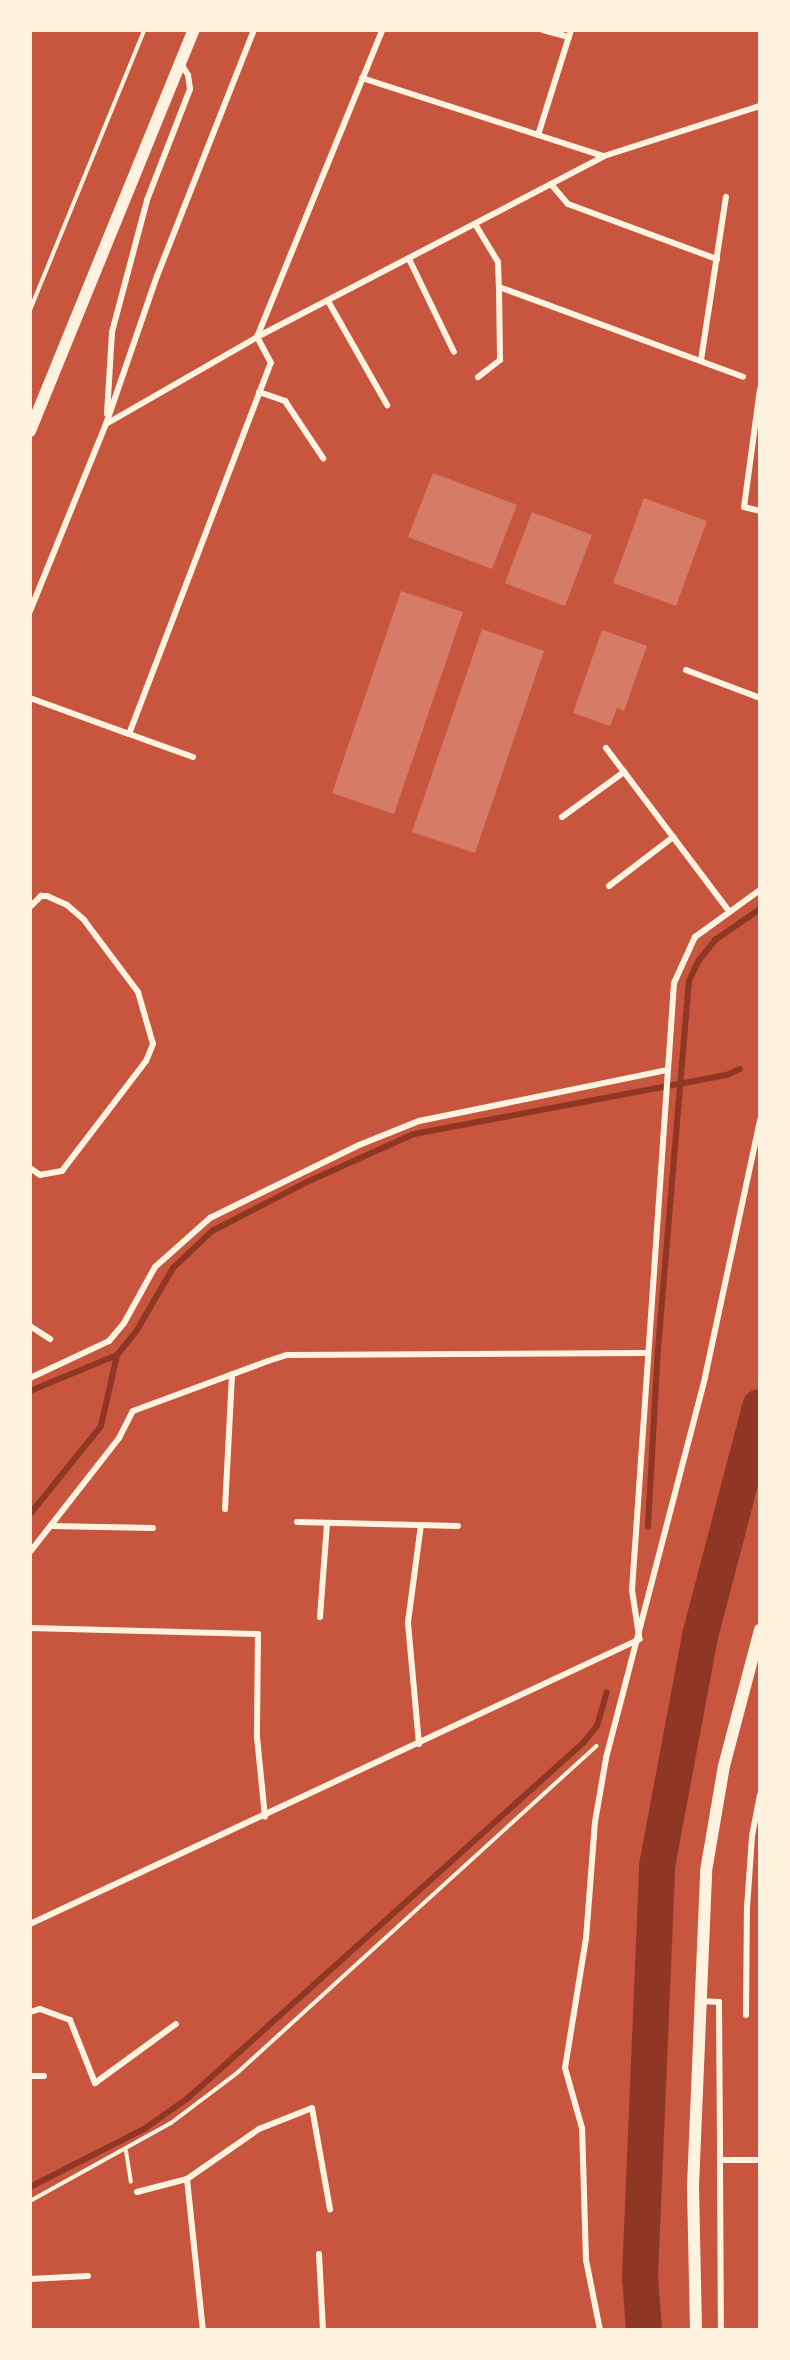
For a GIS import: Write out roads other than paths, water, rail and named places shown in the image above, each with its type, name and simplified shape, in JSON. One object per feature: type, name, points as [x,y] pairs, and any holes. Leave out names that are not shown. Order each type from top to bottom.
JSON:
[{"type":"main road","points":[[30,431],[179,61],[194,30]]},
{"type":"main road","points":[[696,2330],[693,2186],[706,1871],[724,1766],[760,1630]]},
{"type":"street","points":[[30,611],[106,424],[166,254],[254,30]]},
{"type":"street","points":[[257,337],[382,30]]},
{"type":"street","points":[[538,135],[570,34],[543,30]]},
{"type":"street","points":[[106,424],[112,332],[147,201],[190,89],[188,75],[179,61]]},
{"type":"street","points":[[362,78],[604,156]]},
{"type":"street","points":[[106,424],[257,337],[604,156],[760,106]]},
{"type":"street","points":[[552,184],[568,204],[717,259]]},
{"type":"street","points":[[701,360],[726,197]]},
{"type":"street","points":[[476,224],[498,262],[500,360],[478,377]]},
{"type":"street","points":[[409,259],[454,352]]},
{"type":"street","points":[[499,287],[743,377]]},
{"type":"street","points":[[328,301],[387,405]]},
{"type":"street","points":[[129,734],[271,363],[257,337]]},
{"type":"street","points":[[760,389],[744,507],[760,511]]},
{"type":"street","points":[[259,392],[285,401],[323,458]]},
{"type":"street","points":[[686,670],[760,698]]},
{"type":"street","points":[[30,698],[193,757]]},
{"type":"street","points":[[606,748],[729,911]]},
{"type":"street","points":[[562,817],[624,772]]},
{"type":"street","points":[[609,886],[673,837]]},
{"type":"street","points":[[640,1640],[632,1590],[674,983],[679,966],[695,937],[760,890]]},
{"type":"street","points":[[30,907],[41,896],[47,896],[67,905],[84,920],[138,992],[153,1044],[146,1061],[62,1171],[40,1175],[30,1168]]},
{"type":"street","points":[[30,1378],[109,1341],[124,1323],[155,1267],[210,1218],[348,1150],[419,1121],[668,1070]]},
{"type":"street","points":[[600,2330],[586,2260],[582,2128],[565,2068],[565,2049],[586,1939],[595,1822],[612,1736],[640,1640],[705,1377],[760,1120]]},
{"type":"street","points":[[30,1326],[50,1339]]},
{"type":"street","points":[[30,1552],[119,1438],[133,1411],[287,1355],[648,1353]]},
{"type":"street","points":[[225,1509],[232,1374]]},
{"type":"street","points":[[297,1522],[458,1526]]},
{"type":"street","points":[[320,1617],[327,1523]]},
{"type":"street","points":[[418,1744],[408,1622],[421,1525]]},
{"type":"street","points":[[51,1526],[153,1528]]},
{"type":"street","points":[[30,1628],[258,1634],[257,1737],[265,1817]]},
{"type":"street","points":[[30,1924],[265,1817],[640,1640]]},
{"type":"street","points":[[746,2015],[747,1908],[752,1836],[760,1795]]},
{"type":"street","points":[[700,2001],[719,2002],[721,2330]]},
{"type":"street","points":[[30,2012],[40,2009],[70,2020],[95,2083],[176,2024]]},
{"type":"street","points":[[30,2076],[44,2076]]},
{"type":"street","points":[[137,2192],[187,2179],[259,2129],[312,2108],[330,2210]]},
{"type":"street","points":[[720,2160],[760,2160]]},
{"type":"street","points":[[187,2179],[203,2330]]},
{"type":"street","points":[[320,2254],[323,2330]]},
{"type":"street","points":[[30,2279],[88,2276]]},
{"type":"waterway","points":[[648,1526],[658,1349],[689,981],[699,960],[715,940],[760,909]]},
{"type":"waterway","points":[[30,1391],[117,1355],[137,1330],[173,1268],[212,1231],[307,1182],[414,1134],[727,1075],[740,1069]]},
{"type":"waterway","points":[[30,1514],[101,1426],[117,1355]]},
{"type":"waterway","points":[[644,2330],[640,2277],[657,1866],[700,1636],[760,1407]]},
{"type":"waterway","points":[[30,2187],[144,2129],[188,2098],[583,1743],[597,1726],[607,1692]]}]
